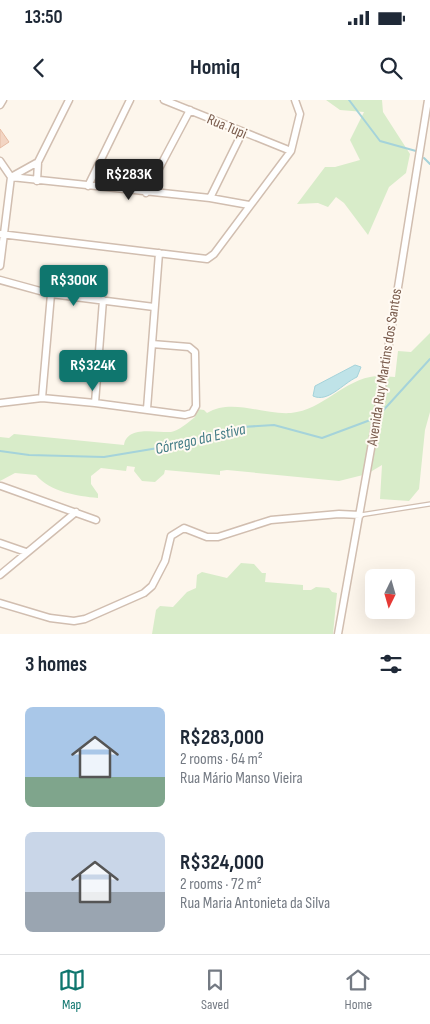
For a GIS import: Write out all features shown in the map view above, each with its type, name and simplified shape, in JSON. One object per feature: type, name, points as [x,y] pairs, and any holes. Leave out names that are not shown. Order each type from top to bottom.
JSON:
[{"type":"street","points":[[37,181],[38,162],[69,100]]},
{"type":"street","points":[[88,186],[130,100]]},
{"type":"street","name":"Rua Tupi","points":[[164,100],[242,133],[291,151]]},
{"type":"street","points":[[1,234],[202,260],[214,254],[291,151],[300,114],[295,100]]},
{"type":"street","name":"Avenida Ruy Martins dos Santos","points":[[338,634],[360,515],[428,100]]},
{"type":"street","points":[[146,192],[190,110]]},
{"type":"street","points":[[210,198],[242,133]]},
{"type":"street","points":[[0,161],[11,177],[1,234],[0,266]]},
{"type":"street","points":[[11,177],[38,162]]},
{"type":"street","points":[[11,177],[210,198],[249,205]]},
{"type":"street","points":[[147,409],[159,254]]},
{"type":"street","points":[[0,280],[51,294],[154,307]]},
{"type":"street","points":[[42,398],[51,294]]},
{"type":"street","points":[[95,402],[103,300]]},
{"type":"street","points":[[0,403],[42,398],[95,402],[185,415],[192,413],[196,406],[195,352],[189,348],[152,344]]},
{"type":"street","points":[[1,486],[96,520]]},
{"type":"street","points":[[0,575],[76,512]]},
{"type":"street","points":[[1,604],[64,621],[85,619],[144,593],[152,586],[165,561],[171,536],[176,531],[184,528],[207,537],[218,537],[271,520],[339,514],[360,515]]},
{"type":"street","points":[[0,543],[26,552]]},
{"type":"lane","points":[[360,515],[430,504]]},
{"type":"green space","points":[[326,100],[382,100],[383,112],[410,154],[406,173],[389,187],[368,235],[344,203],[336,197],[328,207],[318,203],[297,204],[325,167],[335,167],[360,160],[350,140],[364,112],[340,110]]},
{"type":"green space","points":[[430,333],[430,412],[425,430],[419,489],[409,501],[380,499],[382,465],[367,474],[339,481],[227,470],[220,471],[220,475],[165,470],[164,474],[155,482],[142,481],[134,471],[135,467],[127,466],[126,471],[101,468],[91,476],[91,484],[98,494],[98,498],[64,492],[42,481],[36,475],[15,473],[0,481],[0,437],[9,438],[14,434],[124,445],[126,439],[137,432],[171,432],[177,430],[195,417],[196,409],[204,410],[207,413],[227,407],[280,413],[303,411],[364,378],[378,376],[395,377],[398,351],[411,352]]},
{"type":"green space","points":[[241,563],[254,564],[262,573],[266,573],[265,582],[303,585],[303,590],[311,590],[316,587],[329,588],[332,592],[337,593],[333,634],[152,634],[156,610],[160,606],[173,607],[187,592],[196,588],[197,575],[202,572],[227,578]]},
{"type":"water","points":[[355,365],[361,367],[357,377],[330,395],[324,397],[313,396],[315,386]]},
{"type":"building","points":[[0,129],[9,142],[0,148]]},
{"type":"waterway","points":[[349,100],[380,141],[416,151]]},
{"type":"waterway","points":[[424,158],[430,164]]},
{"type":"waterway","name":"Córrego da Estiva","points":[[379,415],[430,359]]},
{"type":"waterway","name":"Córrego da Estiva","points":[[0,451],[29,455],[104,457],[170,446],[242,427],[274,425],[322,438],[373,419]]}]
